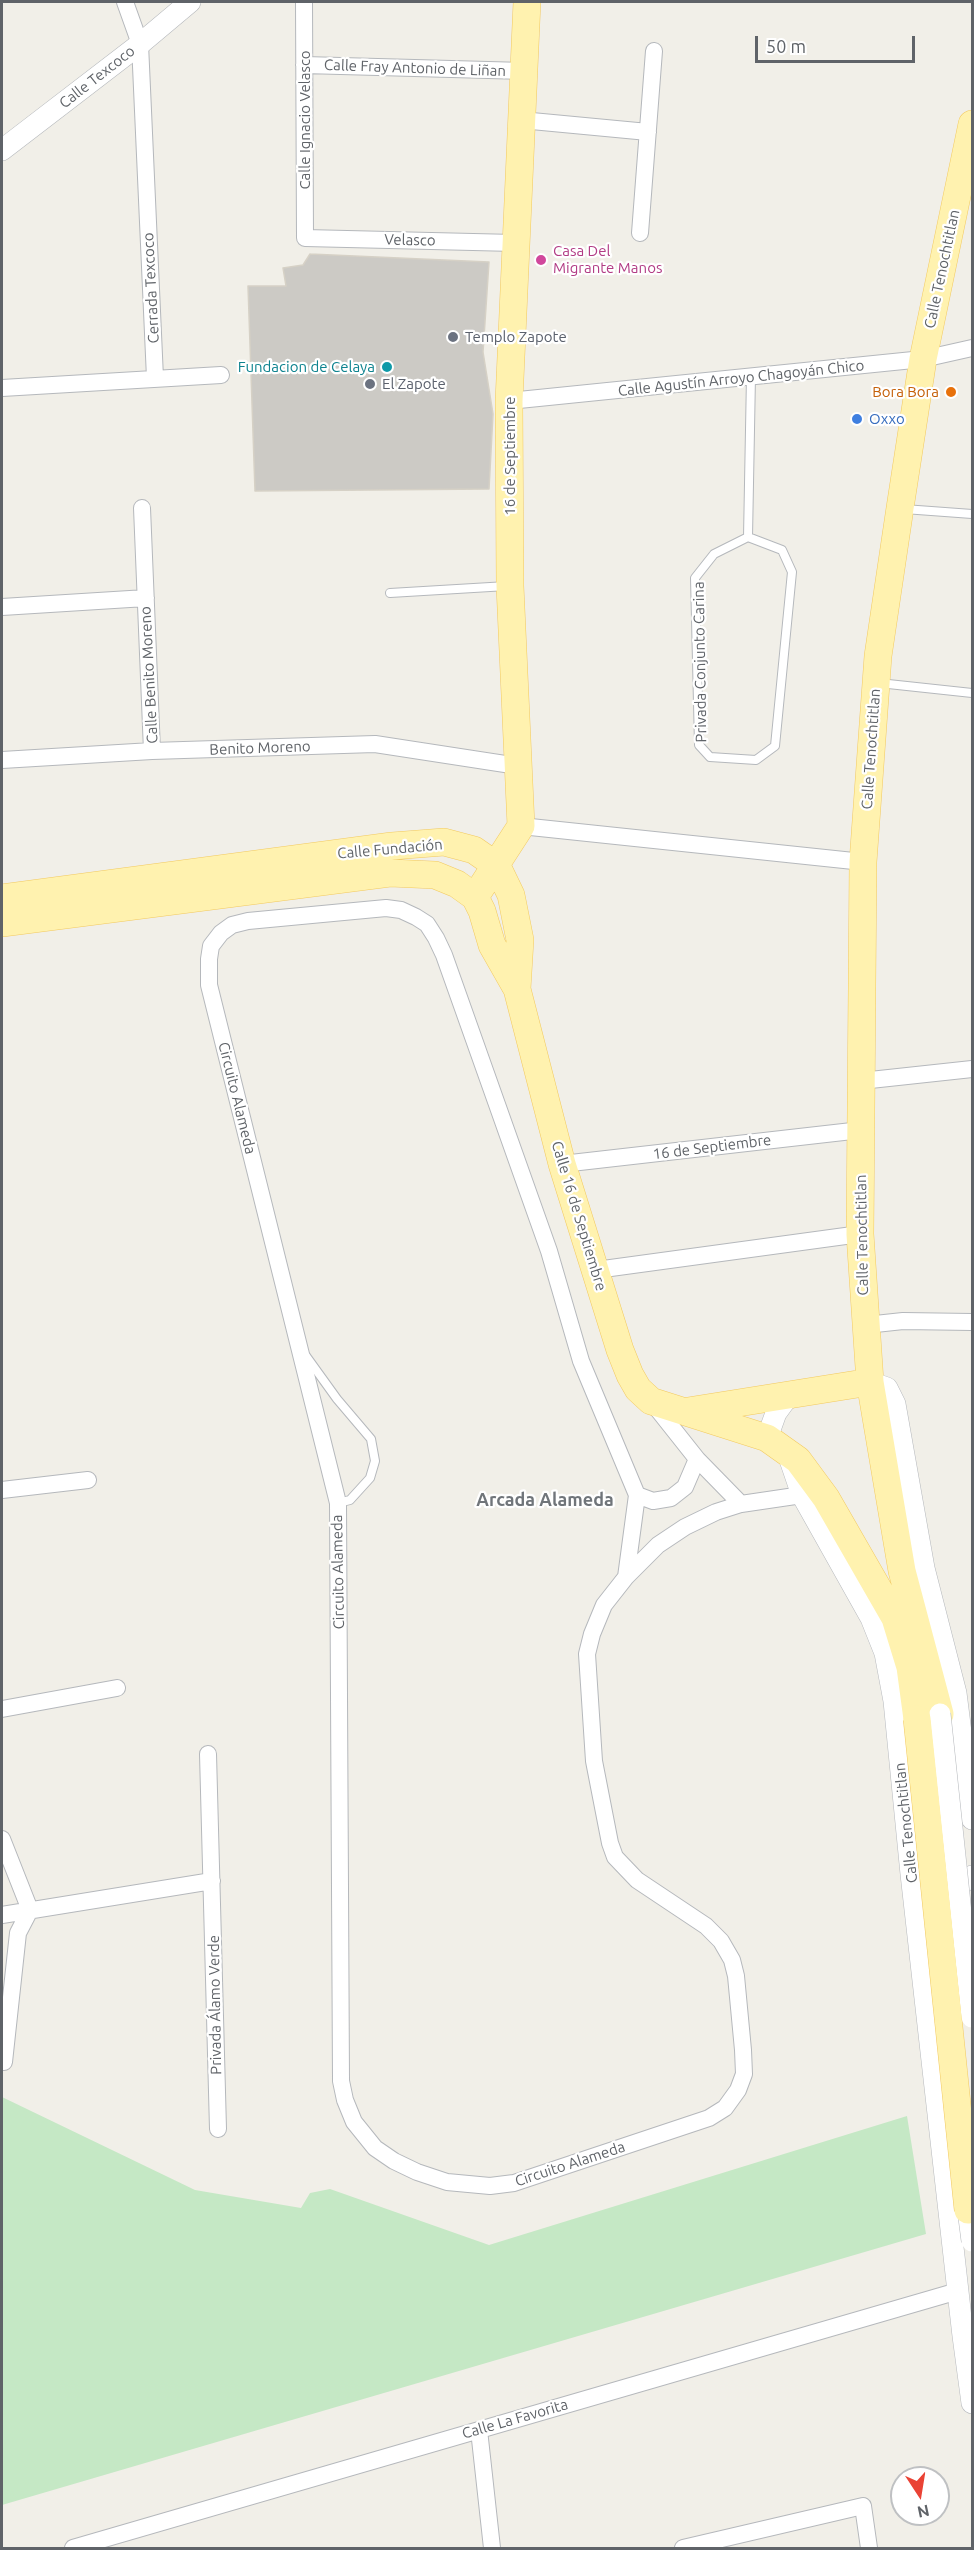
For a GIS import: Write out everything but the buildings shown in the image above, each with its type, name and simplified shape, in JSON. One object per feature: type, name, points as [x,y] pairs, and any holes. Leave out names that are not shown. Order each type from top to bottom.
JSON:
[{"type":"main road","name":"16 de Septiembre","points":[[521,826],[510,586],[509,402],[527,2]]},
{"type":"main road","name":"Calle Tenochtitlan","points":[[963,2213],[938,1709],[902,1571],[870,1382],[860,1234],[862,862],[878,656],[923,359],[972,124]]},
{"type":"main road","points":[[517,989],[492,945],[482,911],[475,897],[521,826]]},
{"type":"main road","name":"Calle Fundación","points":[[5,900],[392,846],[444,842],[474,850],[497,866]]},
{"type":"main road","points":[[497,866],[511,895],[520,940],[517,989]]},
{"type":"main road","name":"Calle Fundación","points":[[2,922],[390,873],[435,875],[457,884],[475,897]]},
{"type":"main road","name":"Calle 16 de Septiembre","points":[[517,989],[562,1164],[620,1350],[638,1389],[651,1401]]},
{"type":"main road","points":[[684,1411],[870,1382]]},
{"type":"main road","points":[[651,1401],[777,1445],[798,1460],[814,1497],[895,1618],[910,1667],[938,1709]]},
{"type":"street","name":"Cerrada Texcoco","points":[[125,2],[140,44],[155,378]]},
{"type":"street","name":"Calle Texcoco","points":[[2,150],[140,44],[190,2]]},
{"type":"street","name":"Calle Ignacio Velasco","points":[[304,2],[305,238]]},
{"type":"street","points":[[640,233],[654,51]]},
{"type":"street","name":"Calle Fray Antonio de Liñan","points":[[304,65],[525,71]]},
{"type":"street","points":[[521,120],[648,132]]},
{"type":"street","name":"Velasco","points":[[305,238],[515,243]]},
{"type":"street","name":"Calle Agustín Arroyo Chagoyán Chico","points":[[509,402],[923,359],[972,348]]},
{"type":"street","points":[[2,388],[221,375]]},
{"type":"street","name":"Calle Benito Moreno","points":[[142,508],[152,751]]},
{"type":"street","name":"Calle Benito Moreno","points":[[2,607],[146,598]]},
{"type":"street","name":"Benito Moreno","points":[[2,760],[152,751],[375,744],[518,766]]},
{"type":"street","points":[[521,826],[862,862]]},
{"type":"street","name":"Circuito Alameda","points":[[637,1495],[580,1361],[549,1251],[444,956],[427,924],[400,910],[367,908],[248,921],[232,926],[221,933],[211,946],[208,985],[338,1503],[341,2080],[345,2100],[354,2122],[375,2148],[417,2172],[447,2182],[490,2186],[514,2183],[710,2118],[731,2101],[738,2090],[744,2074],[736,1976],[732,1960],[721,1941],[706,1926],[637,1880],[615,1857],[610,1843],[594,1761],[587,1654],[591,1634],[604,1605],[626,1577],[657,1545],[685,1527],[716,1512],[741,1504],[814,1497]]},
{"type":"street","points":[[861,1081],[972,1069]]},
{"type":"street","name":"16 de Septiembre","points":[[562,1164],[861,1130]]},
{"type":"street","points":[[596,1270],[860,1234]]},
{"type":"street","points":[[866,1324],[903,1320],[972,1322]]},
{"type":"street","points":[[777,1445],[776,1413],[783,1402],[794,1394]]},
{"type":"street","points":[[651,1401],[697,1460],[741,1504]]},
{"type":"street","points":[[626,1577],[637,1495],[653,1501],[671,1498],[685,1487],[697,1460]]},
{"type":"street","points":[[2,1490],[88,1480]]},
{"type":"street","name":"Calle Tenochtitlan","points":[[814,1497],[885,1653],[894,1701],[923,1974],[963,2213]]},
{"type":"street","points":[[2,1710],[117,1688]]},
{"type":"street","points":[[938,1709],[972,1719]]},
{"type":"street","name":"Calle Tenochtitlan","points":[[938,1709],[972,1819]]},
{"type":"street","name":"Calle Tenochtitlan","points":[[938,1709],[972,2017]]},
{"type":"street","name":"Privada Álamo Verde","points":[[208,1754],[218,2129]]},
{"type":"street","points":[[911,1874],[972,1829]]},
{"type":"street","points":[[2,1839],[30,1910],[18,1933],[4,2062]]},
{"type":"street","points":[[916,1915],[972,1876]]},
{"type":"street","points":[[2,1914],[212,1881]]},
{"type":"street","points":[[2,1914],[18,1933]]},
{"type":"street","points":[[923,1974],[972,1960]]},
{"type":"street","points":[[963,2213],[972,2241]]},
{"type":"street","points":[[963,2213],[958,2291],[968,2336],[972,2403]]},
{"type":"street","name":"Calle La Favorita","points":[[73,2548],[958,2291]]},
{"type":"street","points":[[479,2430],[492,2548]]},
{"type":"street","points":[[683,2548],[863,2506],[869,2548]]},
{"type":"lane","points":[[748,537],[751,376]]},
{"type":"lane","points":[[900,508],[972,514]]},
{"type":"lane","name":"Privada Conjunto Carina","points":[[748,537],[782,550],[792,572],[775,747],[756,760],[710,757],[699,745],[695,578],[714,554],[748,537]]},
{"type":"lane","points":[[390,593],[510,586]]},
{"type":"lane","points":[[876,683],[972,693]]},
{"type":"lane","points":[[301,1349],[337,1399],[371,1439],[375,1461],[370,1478],[350,1500],[338,1503]]},
{"type":"green space","points":[[2,2097],[195,2190],[301,2208],[310,2193],[330,2189],[489,2245],[907,2116],[926,2234],[2,2505]]},
{"type":"place","name":"Casa Del Migrante Manos","points":[[541,260]]},
{"type":"place","name":"Templo Zapote","points":[[453,337]]},
{"type":"place","name":"Fundacion de Celaya","points":[[387,367]]},
{"type":"place","name":"El Zapote","points":[[370,384]]},
{"type":"place","name":"Bora Bora","points":[[951,392]]},
{"type":"place","name":"Oxxo","points":[[857,419]]},
{"type":"district","name":"Arcada Alameda","points":[[545,1500]]}]
